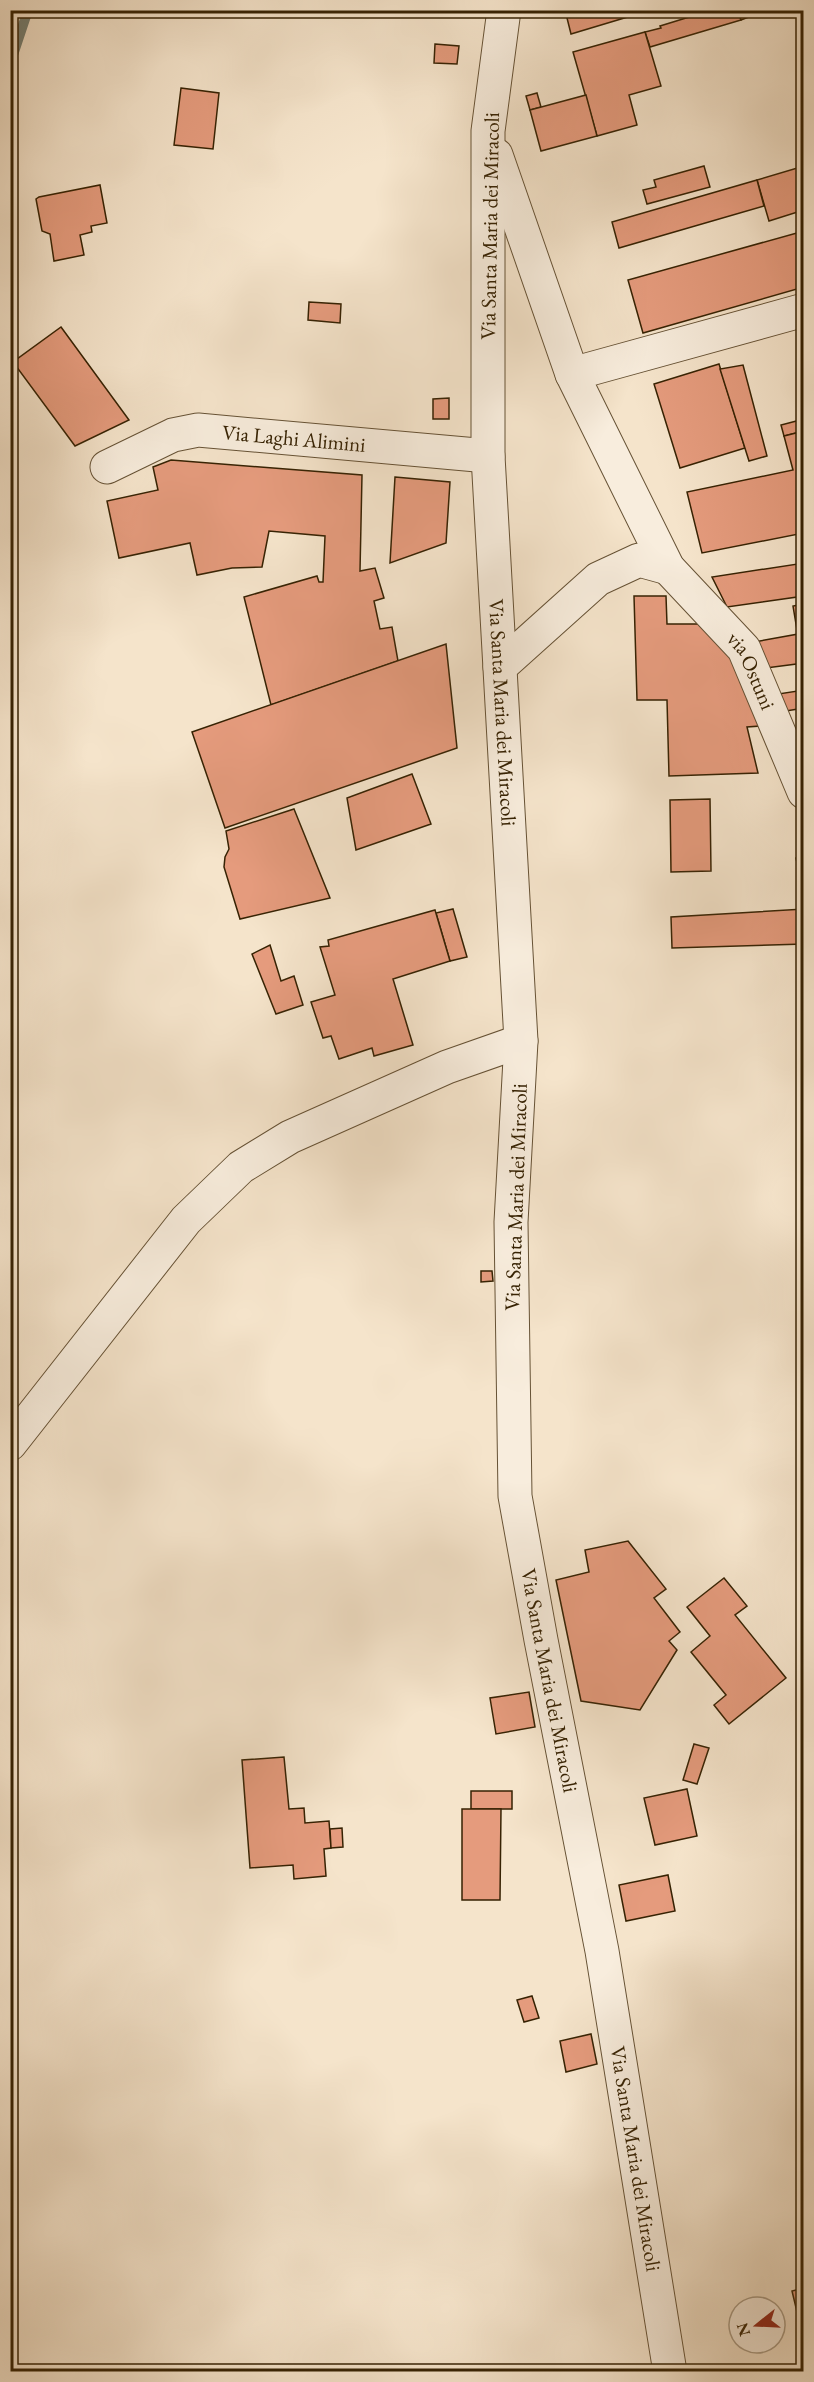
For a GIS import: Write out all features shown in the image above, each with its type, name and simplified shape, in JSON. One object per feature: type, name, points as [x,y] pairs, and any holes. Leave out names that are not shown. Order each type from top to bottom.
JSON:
[{"type":"street","name":"Via Santa Maria dei Miracoli","points":[[504,10],[488,131],[488,456],[521,1041],[511,1222],[515,1496],[602,1951],[670,2372]]},
{"type":"street","points":[[488,131],[572,374],[668,568]]},
{"type":"street","points":[[572,374],[804,310]]},
{"type":"street","name":"Via Laghi Alimini","points":[[107,467],[173,435],[198,430],[488,456]]},
{"type":"street","points":[[500,667],[598,579],[639,560],[668,568]]},
{"type":"street","name":"via Ostuni","points":[[668,568],[744,649],[804,792]]},
{"type":"street","points":[[10,1444],[186,1220],[241,1167],[290,1137],[447,1067],[521,1041]]},
{"type":"building","points":[[565,10],[651,10],[571,34]]},
{"type":"building","points":[[712,10],[738,10],[741,20],[650,47],[645,32]]},
{"type":"building","points":[[738,10],[767,10],[741,20]]},
{"type":"building","points":[[645,32],[661,86],[629,95],[637,125],[597,136],[573,52]]},
{"type":"building","points":[[435,44],[459,46],[457,64],[434,63]]},
{"type":"building","points":[[181,88],[219,93],[213,149],[174,145]]},
{"type":"building","points":[[537,93],[541,107],[530,110],[526,96]]},
{"type":"building","points":[[586,95],[597,136],[541,151],[530,110]]},
{"type":"building","points":[[704,166],[710,187],[647,204],[643,190],[656,187],[654,180]]},
{"type":"building","points":[[804,166],[804,210],[769,221],[757,180]]},
{"type":"building","points":[[757,180],[764,206],[619,248],[612,222]]},
{"type":"building","points":[[100,185],[107,223],[91,226],[92,232],[80,235],[84,255],[54,261],[50,234],[42,231],[36,199]]},
{"type":"building","points":[[804,231],[804,287],[643,333],[628,280]]},
{"type":"building","points":[[309,302],[341,304],[340,323],[308,320]]},
{"type":"building","points":[[61,327],[129,420],[75,446],[13,362]]},
{"type":"building","points":[[719,364],[745,448],[680,468],[654,384]]},
{"type":"building","points":[[743,365],[767,456],[749,461],[720,369]]},
{"type":"building","points":[[449,398],[449,419],[433,419],[433,399]]},
{"type":"building","points":[[804,419],[804,431],[784,436],[781,425]]},
{"type":"building","points":[[804,431],[804,533],[702,553],[687,492],[793,470],[784,436]]},
{"type":"building","points":[[171,460],[362,475],[360,571],[375,568],[384,598],[374,601],[380,629],[392,627],[398,661],[271,705],[244,597],[317,576],[319,582],[323,582],[325,536],[269,531],[262,567],[232,568],[197,575],[190,543],[119,558],[107,501],[158,490],[153,467]]},
{"type":"building","points":[[395,477],[450,482],[446,543],[390,563]]},
{"type":"building","points":[[804,563],[804,596],[727,607],[712,577]]},
{"type":"building","points":[[634,596],[666,596],[667,624],[698,624],[729,653],[760,726],[747,727],[758,773],[669,776],[667,700],[637,700]]},
{"type":"building","points":[[804,604],[804,629],[797,630],[793,606]]},
{"type":"building","points":[[804,633],[804,663],[766,668],[754,642]]},
{"type":"building","points":[[446,644],[457,748],[225,828],[192,732]]},
{"type":"building","points":[[804,690],[804,708],[786,711],[778,694]]},
{"type":"building","points":[[412,774],[431,824],[356,850],[347,798]]},
{"type":"building","points":[[710,799],[711,871],[671,872],[670,800]]},
{"type":"building","points":[[294,809],[330,898],[240,919],[224,867],[229,849],[226,831]]},
{"type":"building","points":[[804,856],[804,876],[800,877],[796,858]]},
{"type":"building","points":[[453,909],[467,957],[450,961],[436,913]]},
{"type":"building","points":[[804,909],[804,944],[672,948],[671,917]]},
{"type":"building","points":[[435,910],[450,961],[393,979],[413,1045],[374,1056],[372,1048],[339,1059],[331,1036],[323,1038],[311,1002],[335,995],[320,947],[329,946],[328,940]]},
{"type":"building","points":[[270,945],[281,981],[294,976],[303,1005],[276,1014],[252,954]]},
{"type":"building","points":[[481,1271],[492,1271],[493,1281],[481,1282]]},
{"type":"building","points":[[628,1541],[666,1589],[654,1598],[680,1632],[669,1641],[677,1650],[640,1710],[581,1701],[556,1580],[589,1572],[585,1550]]},
{"type":"building","points":[[724,1578],[747,1606],[735,1615],[786,1678],[729,1724],[714,1705],[726,1695],[691,1652],[710,1636],[687,1607]]},
{"type":"building","points":[[529,1692],[535,1727],[496,1734],[490,1698]]},
{"type":"building","points":[[694,1744],[709,1748],[697,1784],[683,1780]]},
{"type":"building","points":[[284,1757],[289,1809],[304,1808],[305,1823],[329,1821],[331,1848],[324,1849],[326,1876],[294,1879],[293,1865],[250,1868],[242,1760]]},
{"type":"building","points":[[687,1789],[697,1836],[655,1845],[644,1798]]},
{"type":"building","points":[[471,1791],[512,1791],[512,1809],[471,1809]]},
{"type":"building","points":[[462,1809],[501,1809],[500,1900],[462,1900]]},
{"type":"building","points":[[342,1828],[343,1847],[331,1848],[330,1829]]},
{"type":"building","points":[[668,1875],[675,1911],[626,1921],[619,1885]]},
{"type":"building","points":[[532,1996],[539,2018],[524,2022],[517,2000]]},
{"type":"building","points":[[591,2034],[597,2064],[566,2072],[560,2041]]},
{"type":"building","points":[[804,2288],[804,2341],[792,2291]]},
{"type":"waterway","points":[[10,64],[28,10]]}]
